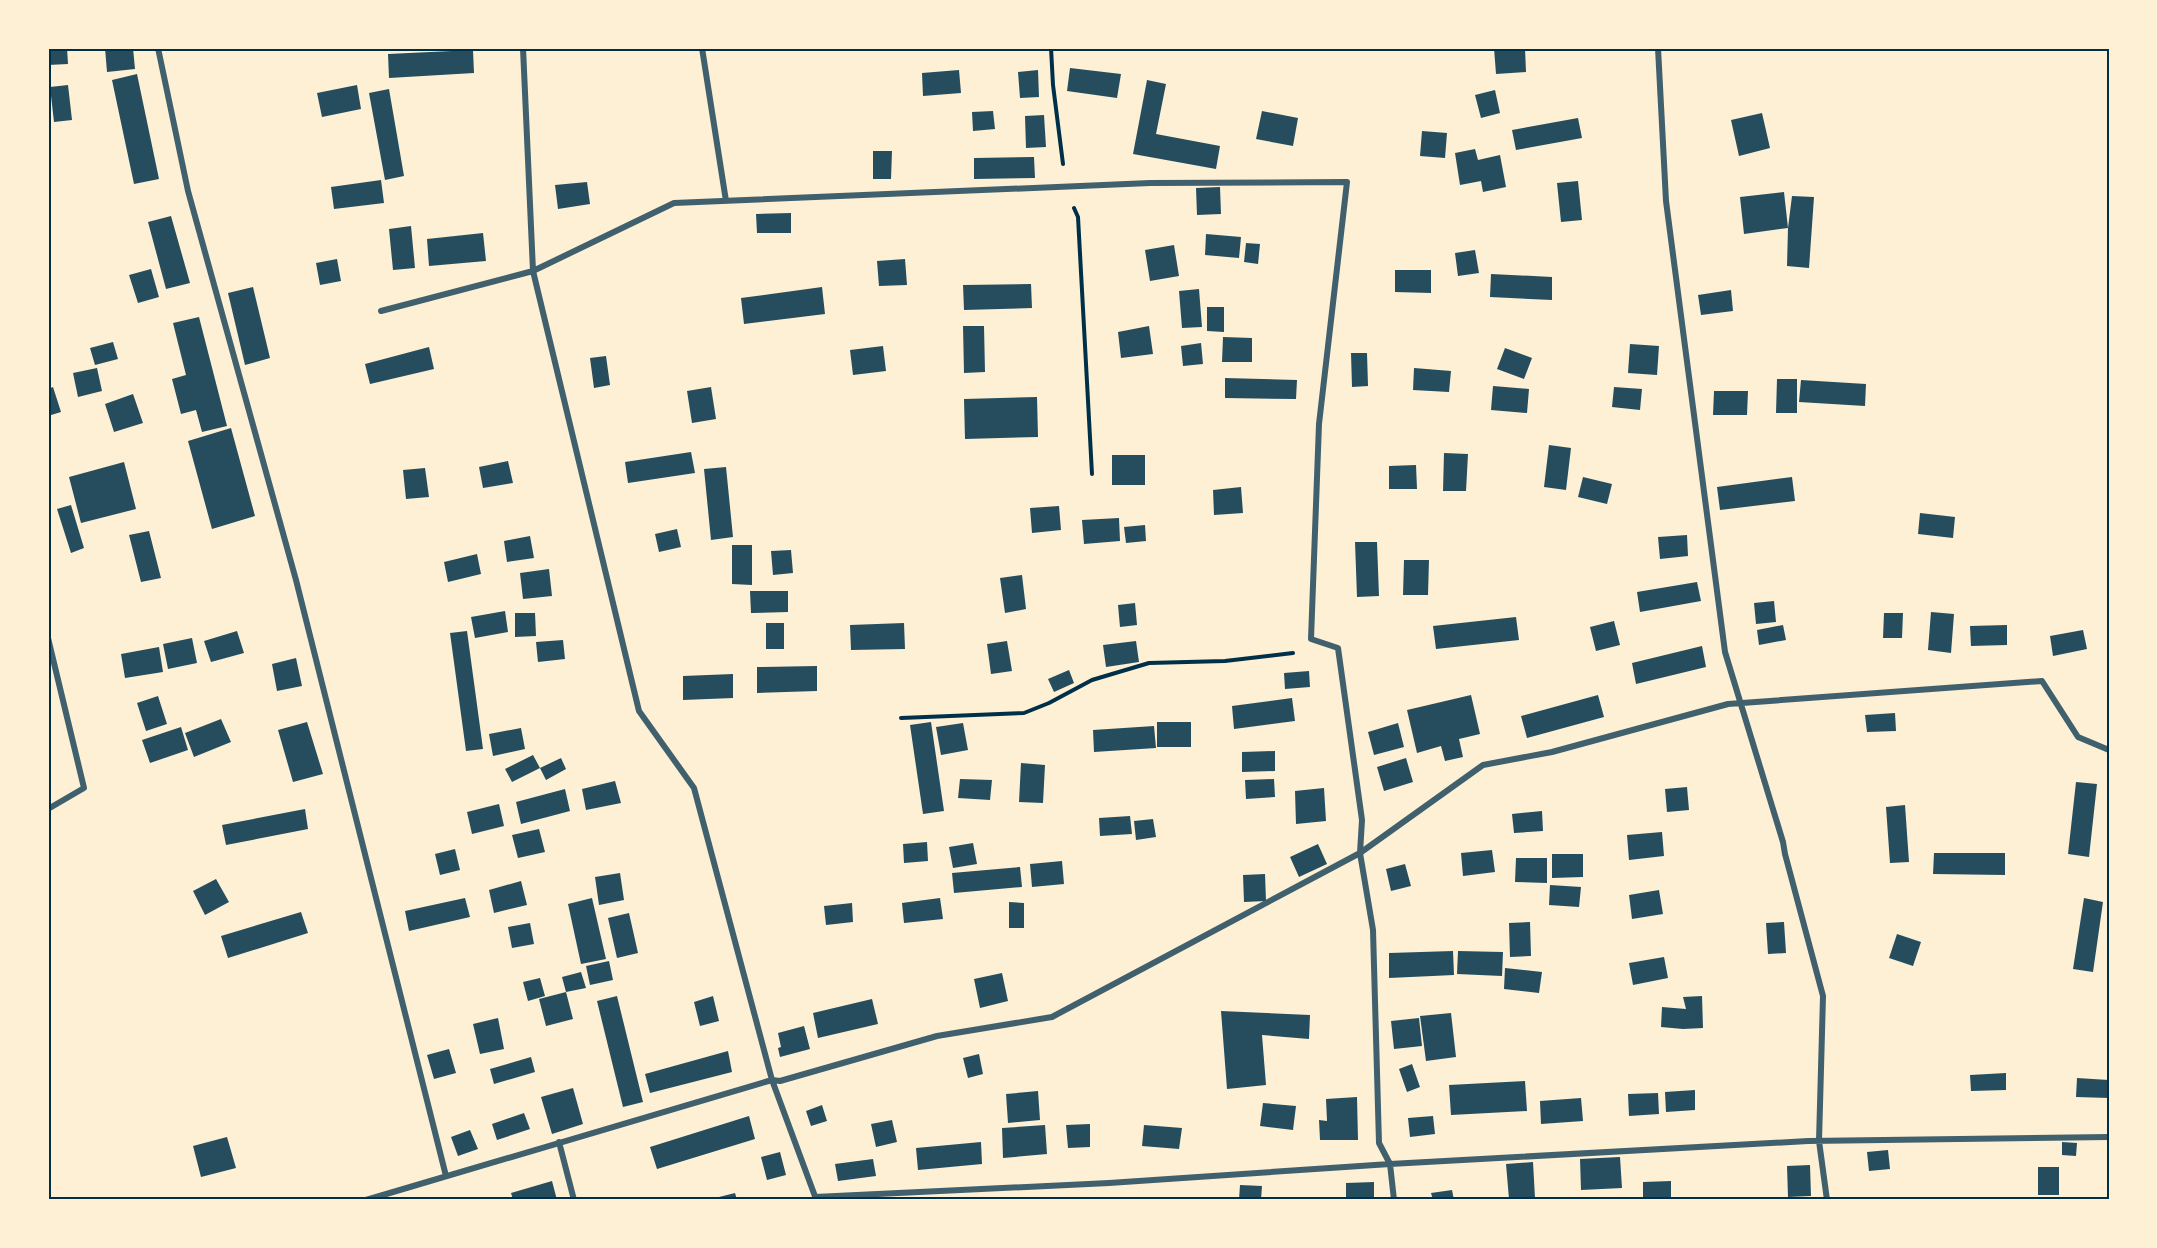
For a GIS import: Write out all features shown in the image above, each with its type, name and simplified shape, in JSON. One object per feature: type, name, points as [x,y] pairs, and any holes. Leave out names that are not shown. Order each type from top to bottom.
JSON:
[{"type":"street","points":[[158,48],[188,191],[299,592],[446,1176]]},
{"type":"street","points":[[523,48],[533,271],[639,711],[694,788],[772,1080],[816,1198],[1819,1141],[2109,1137]]},
{"type":"street","points":[[702,48],[726,201]]},
{"type":"street","points":[[1658,48],[1666,201],[1725,652],[1784,842],[1785,854],[1823,996],[1819,1141],[1827,1200]]},
{"type":"street","points":[[381,311],[533,271],[674,203],[1150,183],[1347,182],[1319,424],[1311,639],[1338,648],[1362,820],[1360,853],[1373,930],[1379,1143],[1390,1164],[1394,1200]]},
{"type":"street","points":[[48,638],[84,788],[48,809]]},
{"type":"street","points":[[366,1200],[772,1080],[780,1081],[937,1036],[1052,1017],[1360,853],[1484,765],[1552,752],[1728,704],[2042,681],[2078,737],[2109,750]]},
{"type":"street","points":[[559,1142],[574,1200]]},
{"type":"path","points":[[1051,48],[1065,186],[1078,217],[1092,474]]},
{"type":"path","points":[[901,718],[1024,713],[1049,703],[1092,680],[1149,663],[1225,661],[1338,648]]},
{"type":"building","points":[[48,48],[67,48],[68,64],[48,65]]},
{"type":"building","points":[[105,48],[133,48],[135,69],[107,72]]},
{"type":"building","points":[[1494,48],[1525,48],[1526,72],[1496,74]]},
{"type":"building","points":[[473,50],[474,73],[389,78],[388,54]]},
{"type":"building","points":[[1070,68],[1121,74],[1117,98],[1067,91]]},
{"type":"building","points":[[959,70],[961,93],[923,96],[922,73]]},
{"type":"building","points":[[1038,70],[1039,97],[1020,98],[1018,72]]},
{"type":"building","points":[[137,74],[159,179],[134,184],[112,80]]},
{"type":"building","points":[[1147,80],[1166,84],[1156,134],[1220,146],[1216,169],[1133,154]]},
{"type":"building","points":[[68,85],[72,120],[54,122],[50,87]]},
{"type":"building","points":[[357,85],[361,109],[322,117],[317,93]]},
{"type":"building","points":[[389,89],[404,176],[385,180],[369,93]]},
{"type":"building","points":[[1495,90],[1500,113],[1481,118],[1475,95]]},
{"type":"building","points":[[993,111],[995,129],[973,131],[972,112]]},
{"type":"building","points":[[1262,111],[1298,118],[1293,146],[1256,139]]},
{"type":"building","points":[[1762,113],[1770,148],[1739,156],[1731,120]]},
{"type":"building","points":[[1044,115],[1046,147],[1026,148],[1025,116]]},
{"type":"building","points":[[1578,118],[1582,138],[1516,150],[1512,130]]},
{"type":"building","points":[[1422,131],[1447,133],[1445,158],[1420,156]]},
{"type":"building","points":[[1475,149],[1478,160],[1500,155],[1506,187],[1483,192],[1481,181],[1460,185],[1455,153]]},
{"type":"building","points":[[873,151],[892,151],[891,179],[873,179]]},
{"type":"building","points":[[1034,157],[1035,178],[974,179],[974,158]]},
{"type":"building","points":[[381,180],[384,203],[334,209],[331,187]]},
{"type":"building","points":[[1578,181],[1582,220],[1561,222],[1557,183]]},
{"type":"building","points":[[587,182],[590,204],[558,209],[555,185]]},
{"type":"building","points":[[1220,187],[1221,214],[1197,215],[1196,188]]},
{"type":"building","points":[[1784,192],[1788,228],[1744,234],[1740,197]]},
{"type":"building","points":[[1792,196],[1814,197],[1809,268],[1787,266]]},
{"type":"building","points":[[791,213],[791,233],[757,233],[756,214]]},
{"type":"building","points":[[171,216],[190,283],[166,289],[148,222]]},
{"type":"building","points":[[411,226],[415,268],[393,270],[389,229]]},
{"type":"building","points":[[483,233],[486,261],[429,266],[427,239]]},
{"type":"building","points":[[1206,234],[1241,237],[1239,258],[1205,255]]},
{"type":"building","points":[[1246,243],[1260,244],[1258,264],[1244,262]]},
{"type":"building","points":[[1174,245],[1179,276],[1150,281],[1145,250]]},
{"type":"building","points":[[1475,250],[1479,273],[1458,276],[1455,253]]},
{"type":"building","points":[[337,259],[341,281],[320,285],[316,263]]},
{"type":"building","points":[[905,259],[907,285],[879,286],[877,261]]},
{"type":"building","points":[[151,269],[159,297],[138,303],[129,275]]},
{"type":"building","points":[[1395,270],[1431,270],[1431,293],[1395,292]]},
{"type":"building","points":[[1491,274],[1552,277],[1552,300],[1490,297]]},
{"type":"building","points":[[1031,284],[1032,308],[964,310],[963,285]]},
{"type":"building","points":[[253,287],[270,358],[245,365],[228,293]]},
{"type":"building","points":[[822,287],[825,314],[744,324],[741,298]]},
{"type":"building","points":[[1199,289],[1202,327],[1182,328],[1179,291]]},
{"type":"building","points":[[1731,290],[1733,311],[1701,315],[1698,295]]},
{"type":"building","points":[[1207,307],[1224,307],[1224,332],[1207,331]]},
{"type":"building","points":[[199,317],[227,426],[202,432],[196,410],[181,414],[172,379],[186,375],[173,323]]},
{"type":"building","points":[[963,326],[984,326],[985,372],[964,373]]},
{"type":"building","points":[[1149,326],[1153,354],[1121,358],[1118,332]]},
{"type":"building","points":[[1223,337],[1252,338],[1252,362],[1222,362]]},
{"type":"building","points":[[113,342],[118,359],[95,365],[90,348]]},
{"type":"building","points":[[1201,343],[1203,364],[1183,366],[1181,346]]},
{"type":"building","points":[[1630,344],[1659,346],[1657,375],[1628,373]]},
{"type":"building","points":[[883,346],[886,371],[853,375],[850,350]]},
{"type":"building","points":[[429,347],[434,369],[370,384],[365,364]]},
{"type":"building","points":[[1505,348],[1532,358],[1524,379],[1497,369]]},
{"type":"building","points":[[1351,353],[1367,353],[1368,386],[1352,387]]},
{"type":"building","points":[[606,356],[610,385],[594,388],[590,358]]},
{"type":"building","points":[[97,368],[102,391],[78,397],[73,373]]},
{"type":"building","points":[[1414,368],[1451,371],[1449,392],[1413,390]]},
{"type":"building","points":[[1225,378],[1297,380],[1296,399],[1225,398]]},
{"type":"building","points":[[1777,379],[1797,379],[1797,413],[1776,413]]},
{"type":"building","points":[[1801,380],[1866,384],[1865,406],[1799,402]]},
{"type":"building","points":[[1493,386],[1529,389],[1527,413],[1491,410]]},
{"type":"building","points":[[53,387],[61,412],[48,416],[48,389]]},
{"type":"building","points":[[711,387],[716,419],[692,423],[687,391]]},
{"type":"building","points":[[1614,387],[1642,389],[1640,410],[1612,407]]},
{"type":"building","points":[[1714,391],[1748,391],[1747,415],[1713,415]]},
{"type":"building","points":[[133,394],[143,423],[114,432],[105,404]]},
{"type":"building","points":[[1037,397],[1038,437],[965,439],[964,399]]},
{"type":"building","points":[[231,428],[255,516],[212,529],[188,441]]},
{"type":"building","points":[[1549,445],[1571,448],[1566,490],[1544,487]]},
{"type":"building","points":[[691,452],[695,473],[628,483],[625,462]]},
{"type":"building","points":[[1444,453],[1468,454],[1466,491],[1443,491]]},
{"type":"building","points":[[1112,455],[1145,455],[1145,485],[1112,485]]},
{"type":"building","points":[[508,461],[513,483],[483,488],[479,467]]},
{"type":"building","points":[[124,462],[136,509],[81,523],[69,477]]},
{"type":"building","points":[[1416,465],[1417,489],[1389,489],[1389,466]]},
{"type":"building","points":[[726,467],[733,537],[711,540],[704,469]]},
{"type":"building","points":[[425,468],[429,497],[406,499],[403,470]]},
{"type":"building","points":[[1583,477],[1612,484],[1607,504],[1578,497]]},
{"type":"building","points":[[1792,477],[1795,501],[1720,510],[1717,487]]},
{"type":"building","points":[[1241,487],[1243,513],[1214,515],[1213,490]]},
{"type":"building","points":[[71,505],[84,548],[71,553],[57,509]]},
{"type":"building","points":[[1059,506],[1061,530],[1032,533],[1030,508]]},
{"type":"building","points":[[1920,513],[1955,517],[1953,538],[1918,534]]},
{"type":"building","points":[[1119,518],[1120,541],[1084,544],[1082,520]]},
{"type":"building","points":[[1145,525],[1146,541],[1126,543],[1124,527]]},
{"type":"building","points":[[677,529],[681,547],[659,552],[655,534]]},
{"type":"building","points":[[149,531],[161,578],[141,582],[129,535]]},
{"type":"building","points":[[1687,535],[1688,556],[1660,559],[1658,537]]},
{"type":"building","points":[[530,536],[534,558],[507,562],[504,541]]},
{"type":"building","points":[[1355,542],[1377,542],[1379,596],[1357,597]]},
{"type":"building","points":[[732,545],[752,545],[752,585],[732,584]]},
{"type":"building","points":[[791,550],[793,573],[773,575],[771,551]]},
{"type":"building","points":[[477,554],[481,574],[448,582],[444,562]]},
{"type":"building","points":[[1404,560],[1429,560],[1428,595],[1403,595]]},
{"type":"building","points":[[549,569],[552,596],[523,599],[520,573]]},
{"type":"building","points":[[1022,575],[1026,609],[1005,613],[1000,578]]},
{"type":"building","points":[[1697,582],[1701,601],[1640,612],[1637,592]]},
{"type":"building","points":[[750,591],[788,591],[788,612],[751,613]]},
{"type":"building","points":[[1774,601],[1776,622],[1756,624],[1754,603]]},
{"type":"building","points":[[1135,603],[1137,625],[1120,627],[1118,605]]},
{"type":"building","points":[[505,611],[508,632],[475,638],[471,617]]},
{"type":"building","points":[[1931,612],[1954,614],[1951,653],[1928,650]]},
{"type":"building","points":[[515,613],[535,613],[536,636],[515,637]]},
{"type":"building","points":[[1884,613],[1903,613],[1902,638],[1883,638]]},
{"type":"building","points":[[1516,617],[1519,640],[1436,649],[1433,626]]},
{"type":"building","points":[[1614,621],[1620,645],[1596,651],[1590,627]]},
{"type":"building","points":[[766,623],[784,623],[784,649],[766,649]]},
{"type":"building","points":[[904,623],[905,649],[851,650],[850,625]]},
{"type":"building","points":[[1783,625],[1786,640],[1759,645],[1757,630]]},
{"type":"building","points":[[2007,625],[2007,645],[1971,646],[1970,626]]},
{"type":"building","points":[[2083,630],[2087,649],[2053,656],[2050,636]]},
{"type":"building","points":[[237,631],[244,653],[211,662],[204,641]]},
{"type":"building","points":[[467,631],[483,749],[466,751],[450,633]]},
{"type":"building","points":[[192,638],[197,663],[168,669],[163,644]]},
{"type":"building","points":[[563,640],[565,659],[538,662],[536,642]]},
{"type":"building","points":[[1007,641],[1012,671],[991,674],[987,644]]},
{"type":"building","points":[[1136,641],[1139,662],[1106,667],[1103,645]]},
{"type":"building","points":[[1702,646],[1706,667],[1636,684],[1632,663]]},
{"type":"building","points":[[159,647],[163,672],[125,678],[121,654]]},
{"type":"building","points":[[296,658],[302,686],[277,691],[272,664]]},
{"type":"building","points":[[817,666],[817,691],[757,693],[757,667]]},
{"type":"building","points":[[1069,670],[1074,683],[1054,692],[1048,679]]},
{"type":"building","points":[[1309,671],[1310,687],[1285,689],[1284,673]]},
{"type":"building","points":[[733,674],[733,698],[683,700],[683,676]]},
{"type":"building","points":[[1471,695],[1480,734],[1459,739],[1463,757],[1445,761],[1441,746],[1417,753],[1407,710]]},
{"type":"building","points":[[1598,695],[1604,717],[1527,738],[1521,716]]},
{"type":"building","points":[[158,696],[167,724],[146,731],[137,703]]},
{"type":"building","points":[[1292,698],[1295,721],[1234,729],[1232,706]]},
{"type":"building","points":[[1895,713],[1896,731],[1867,732],[1865,715]]},
{"type":"building","points":[[221,719],[231,742],[194,757],[185,733]]},
{"type":"building","points":[[307,722],[323,774],[293,782],[278,730]]},
{"type":"building","points":[[931,722],[944,811],[923,814],[910,725]]},
{"type":"building","points":[[1157,722],[1191,722],[1191,747],[1157,747]]},
{"type":"building","points":[[963,723],[968,750],[941,755],[936,727]]},
{"type":"building","points":[[1398,723],[1404,747],[1374,755],[1368,732]]},
{"type":"building","points":[[1154,726],[1156,748],[1094,752],[1093,730]]},
{"type":"building","points":[[181,727],[188,750],[150,763],[142,740]]},
{"type":"building","points":[[521,728],[525,749],[493,756],[489,734]]},
{"type":"building","points":[[1275,751],[1275,771],[1242,772],[1242,752]]},
{"type":"building","points":[[533,755],[540,768],[512,782],[505,769]]},
{"type":"building","points":[[561,758],[566,769],[546,780],[540,768]]},
{"type":"building","points":[[1406,758],[1413,782],[1384,791],[1377,767]]},
{"type":"building","points":[[1021,763],[1045,765],[1043,803],[1019,802]]},
{"type":"building","points":[[960,779],[992,780],[990,800],[958,798]]},
{"type":"building","points":[[1274,779],[1275,797],[1246,799],[1245,780]]},
{"type":"building","points":[[615,781],[621,803],[586,810],[582,789]]},
{"type":"building","points":[[2076,782],[2097,784],[2089,857],[2068,854]]},
{"type":"building","points":[[1687,787],[1689,810],[1667,812],[1665,789]]},
{"type":"building","points":[[1324,788],[1326,821],[1296,824],[1295,791]]},
{"type":"building","points":[[565,789],[570,811],[521,824],[516,802]]},
{"type":"building","points":[[499,804],[504,826],[472,834],[467,812]]},
{"type":"building","points":[[1905,805],[1909,862],[1890,863],[1886,807]]},
{"type":"building","points":[[305,809],[308,829],[226,845],[222,825]]},
{"type":"building","points":[[1542,811],[1543,831],[1514,833],[1512,814]]},
{"type":"building","points":[[1130,816],[1132,834],[1100,836],[1099,818]]},
{"type":"building","points":[[1153,819],[1156,837],[1136,840],[1134,821]]},
{"type":"building","points":[[539,829],[545,852],[518,858],[512,835]]},
{"type":"building","points":[[1662,832],[1664,856],[1629,860],[1627,835]]},
{"type":"building","points":[[927,842],[928,861],[904,863],[903,844]]},
{"type":"building","points":[[973,843],[977,864],[953,868],[949,847]]},
{"type":"building","points":[[1318,844],[1327,864],[1299,877],[1290,857]]},
{"type":"building","points":[[455,849],[460,870],[440,875],[435,854]]},
{"type":"building","points":[[1492,850],[1495,872],[1463,876],[1461,853]]},
{"type":"building","points":[[1934,853],[2005,853],[2005,875],[1933,874]]},
{"type":"building","points":[[1552,854],[1583,854],[1583,877],[1552,878]]},
{"type":"building","points":[[1516,858],[1547,858],[1547,883],[1515,882]]},
{"type":"building","points":[[1062,861],[1064,884],[1032,887],[1030,864]]},
{"type":"building","points":[[1405,864],[1411,886],[1391,891],[1386,869]]},
{"type":"building","points":[[1020,867],[1022,887],[954,893],[952,873]]},
{"type":"building","points":[[620,873],[624,900],[599,905],[595,877]]},
{"type":"building","points":[[1265,874],[1266,901],[1244,902],[1243,875]]},
{"type":"building","points":[[216,879],[229,902],[205,915],[193,891]]},
{"type":"building","points":[[521,881],[527,905],[494,913],[489,890]]},
{"type":"building","points":[[1550,885],[1581,887],[1579,907],[1549,905]]},
{"type":"building","points":[[1659,890],[1663,914],[1632,919],[1629,895]]},
{"type":"building","points":[[465,898],[470,917],[409,931],[405,911]]},
{"type":"building","points":[[592,898],[606,959],[581,964],[568,904]]},
{"type":"building","points":[[940,898],[943,919],[904,923],[902,903]]},
{"type":"building","points":[[2084,898],[2103,902],[2093,972],[2073,969]]},
{"type":"building","points":[[1009,902],[1024,903],[1024,928],[1009,928]]},
{"type":"building","points":[[852,903],[853,922],[826,925],[824,906]]},
{"type":"building","points":[[301,912],[308,933],[228,958],[221,936]]},
{"type":"building","points":[[629,913],[638,953],[617,958],[608,918]]},
{"type":"building","points":[[1530,922],[1531,956],[1510,957],[1509,923]]},
{"type":"building","points":[[1784,922],[1786,953],[1768,954],[1766,923]]},
{"type":"building","points":[[530,923],[534,944],[512,948],[508,927]]},
{"type":"building","points":[[1897,934],[1921,942],[1913,966],[1889,958]]},
{"type":"building","points":[[1453,951],[1454,975],[1389,978],[1389,953]]},
{"type":"building","points":[[1458,951],[1503,952],[1502,976],[1457,974]]},
{"type":"building","points":[[1664,957],[1668,978],[1633,985],[1629,963]]},
{"type":"building","points":[[609,961],[613,980],[590,985],[586,966]]},
{"type":"building","points":[[1505,968],[1542,972],[1539,993],[1504,989]]},
{"type":"building","points":[[581,972],[586,988],[566,992],[562,977]]},
{"type":"building","points":[[1002,973],[1008,1001],[980,1008],[974,979]]},
{"type":"building","points":[[540,978],[545,996],[528,1001],[523,982]]},
{"type":"building","points":[[566,992],[573,1019],[546,1026],[539,999]]},
{"type":"building","points":[[617,996],[643,1102],[623,1107],[597,1001]]},
{"type":"building","points":[[713,996],[719,1021],[700,1026],[694,1002]]},
{"type":"building","points":[[1702,996],[1703,1028],[1661,1027],[1662,1007],[1686,1009],[1683,997]]},
{"type":"building","points":[[872,999],[878,1024],[818,1038],[813,1013]]},
{"type":"building","points":[[1221,1011],[1310,1015],[1309,1039],[1262,1035],[1266,1085],[1227,1089]]},
{"type":"building","points":[[1451,1013],[1456,1057],[1426,1061],[1420,1016]]},
{"type":"building","points":[[498,1018],[504,1049],[480,1054],[473,1024]]},
{"type":"building","points":[[1419,1018],[1422,1046],[1394,1049],[1391,1021]]},
{"type":"building","points":[[804,1026],[810,1049],[780,1057],[778,1048],[781,1047],[778,1033]]},
{"type":"building","points":[[449,1049],[456,1073],[434,1079],[427,1055]]},
{"type":"building","points":[[728,1051],[732,1072],[650,1093],[645,1074]]},
{"type":"building","points":[[979,1054],[983,1074],[968,1078],[963,1058]]},
{"type":"building","points":[[531,1057],[535,1072],[494,1084],[490,1069]]},
{"type":"building","points":[[1412,1064],[1420,1087],[1407,1092],[1399,1069]]},
{"type":"building","points":[[2006,1073],[2006,1090],[1971,1091],[1970,1075]]},
{"type":"building","points":[[2077,1078],[2109,1080],[2109,1098],[2076,1097]]},
{"type":"building","points":[[1525,1081],[1527,1111],[1451,1115],[1449,1085]]},
{"type":"building","points":[[573,1088],[583,1124],[552,1134],[541,1097]]},
{"type":"building","points":[[1695,1090],[1695,1110],[1666,1112],[1665,1092]]},
{"type":"building","points":[[1038,1091],[1040,1120],[1008,1123],[1006,1094]]},
{"type":"building","points":[[1658,1093],[1659,1114],[1629,1116],[1628,1094]]},
{"type":"building","points":[[1357,1097],[1358,1140],[1320,1140],[1319,1120],[1327,1121],[1326,1099]]},
{"type":"building","points":[[1581,1098],[1583,1121],[1541,1124],[1540,1101]]},
{"type":"building","points":[[1263,1103],[1296,1106],[1293,1130],[1260,1126]]},
{"type":"building","points":[[822,1105],[827,1121],[811,1126],[806,1111]]},
{"type":"building","points":[[524,1113],[530,1129],[497,1140],[492,1124]]},
{"type":"building","points":[[749,1116],[755,1139],[657,1169],[650,1147]]},
{"type":"building","points":[[1433,1116],[1435,1134],[1410,1137],[1408,1118]]},
{"type":"building","points":[[892,1120],[897,1142],[876,1147],[871,1124]]},
{"type":"building","points":[[1090,1124],[1090,1147],[1068,1148],[1066,1125]]},
{"type":"building","points":[[1045,1125],[1047,1154],[1003,1158],[1002,1128]]},
{"type":"building","points":[[1144,1125],[1182,1128],[1179,1149],[1142,1146]]},
{"type":"building","points":[[470,1130],[478,1149],[458,1156],[451,1137]]},
{"type":"building","points":[[227,1137],[236,1168],[201,1177],[193,1146]]},
{"type":"building","points":[[981,1142],[982,1164],[918,1170],[916,1148]]},
{"type":"building","points":[[2062,1142],[2077,1143],[2076,1156],[2062,1155]]},
{"type":"building","points":[[1888,1150],[1890,1169],[1869,1171],[1867,1152]]},
{"type":"building","points":[[780,1152],[786,1175],[767,1180],[761,1157]]},
{"type":"building","points":[[1620,1157],[1622,1188],[1581,1190],[1580,1159]]},
{"type":"building","points":[[873,1159],[876,1176],[838,1181],[835,1164]]},
{"type":"building","points":[[1533,1162],[1535,1198],[1509,1199],[1506,1164]]},
{"type":"building","points":[[1810,1165],[1811,1196],[1788,1197],[1787,1166]]},
{"type":"building","points":[[2038,1167],[2059,1167],[2059,1195],[2038,1195]]},
{"type":"building","points":[[552,1181],[557,1200],[513,1200],[511,1193]]},
{"type":"building","points":[[1671,1181],[1671,1200],[1643,1200],[1643,1182]]},
{"type":"building","points":[[1374,1182],[1374,1200],[1346,1200],[1346,1183]]},
{"type":"building","points":[[1240,1185],[1262,1186],[1261,1200],[1239,1200]]},
{"type":"building","points":[[1452,1190],[1454,1200],[1433,1200],[1431,1193]]},
{"type":"building","points":[[735,1193],[737,1200],[711,1200],[711,1199]]}]
